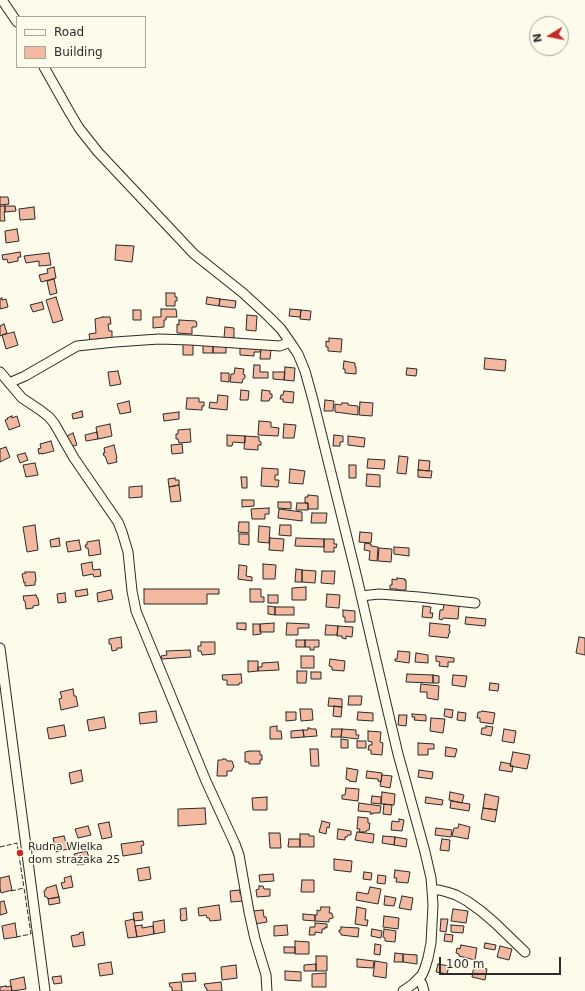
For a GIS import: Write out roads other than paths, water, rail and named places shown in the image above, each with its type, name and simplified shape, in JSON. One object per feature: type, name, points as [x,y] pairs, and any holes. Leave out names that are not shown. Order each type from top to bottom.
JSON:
[{"type":"street","points":[[2,0],[16,21]]},
{"type":"street","points":[[45,68],[79,128],[98,152],[194,254],[257,305],[281,329],[298,354],[305,371],[361,596],[398,754],[429,869],[432,890],[430,951],[422,975],[403,991]]},
{"type":"street","points":[[8,383],[24,376],[77,346],[115,342],[159,340],[190,340],[280,346],[290,342]]},
{"type":"street","points":[[0,372],[22,398],[49,417],[54,423],[77,463],[118,522],[128,552],[132,591],[136,611],[206,781],[236,844],[255,939],[266,975],[267,991]]},
{"type":"street","points":[[361,596],[379,594],[475,603]]},
{"type":"street","points":[[0,648],[45,991]]},
{"type":"street","points":[[432,890],[447,892],[468,901],[495,923],[525,952]]},
{"type":"street","points":[[418,979],[422,984],[424,991]]},
{"type":"place","name":"Rudna Wielka dom strażaka 25","points":[[20,853]]}]
